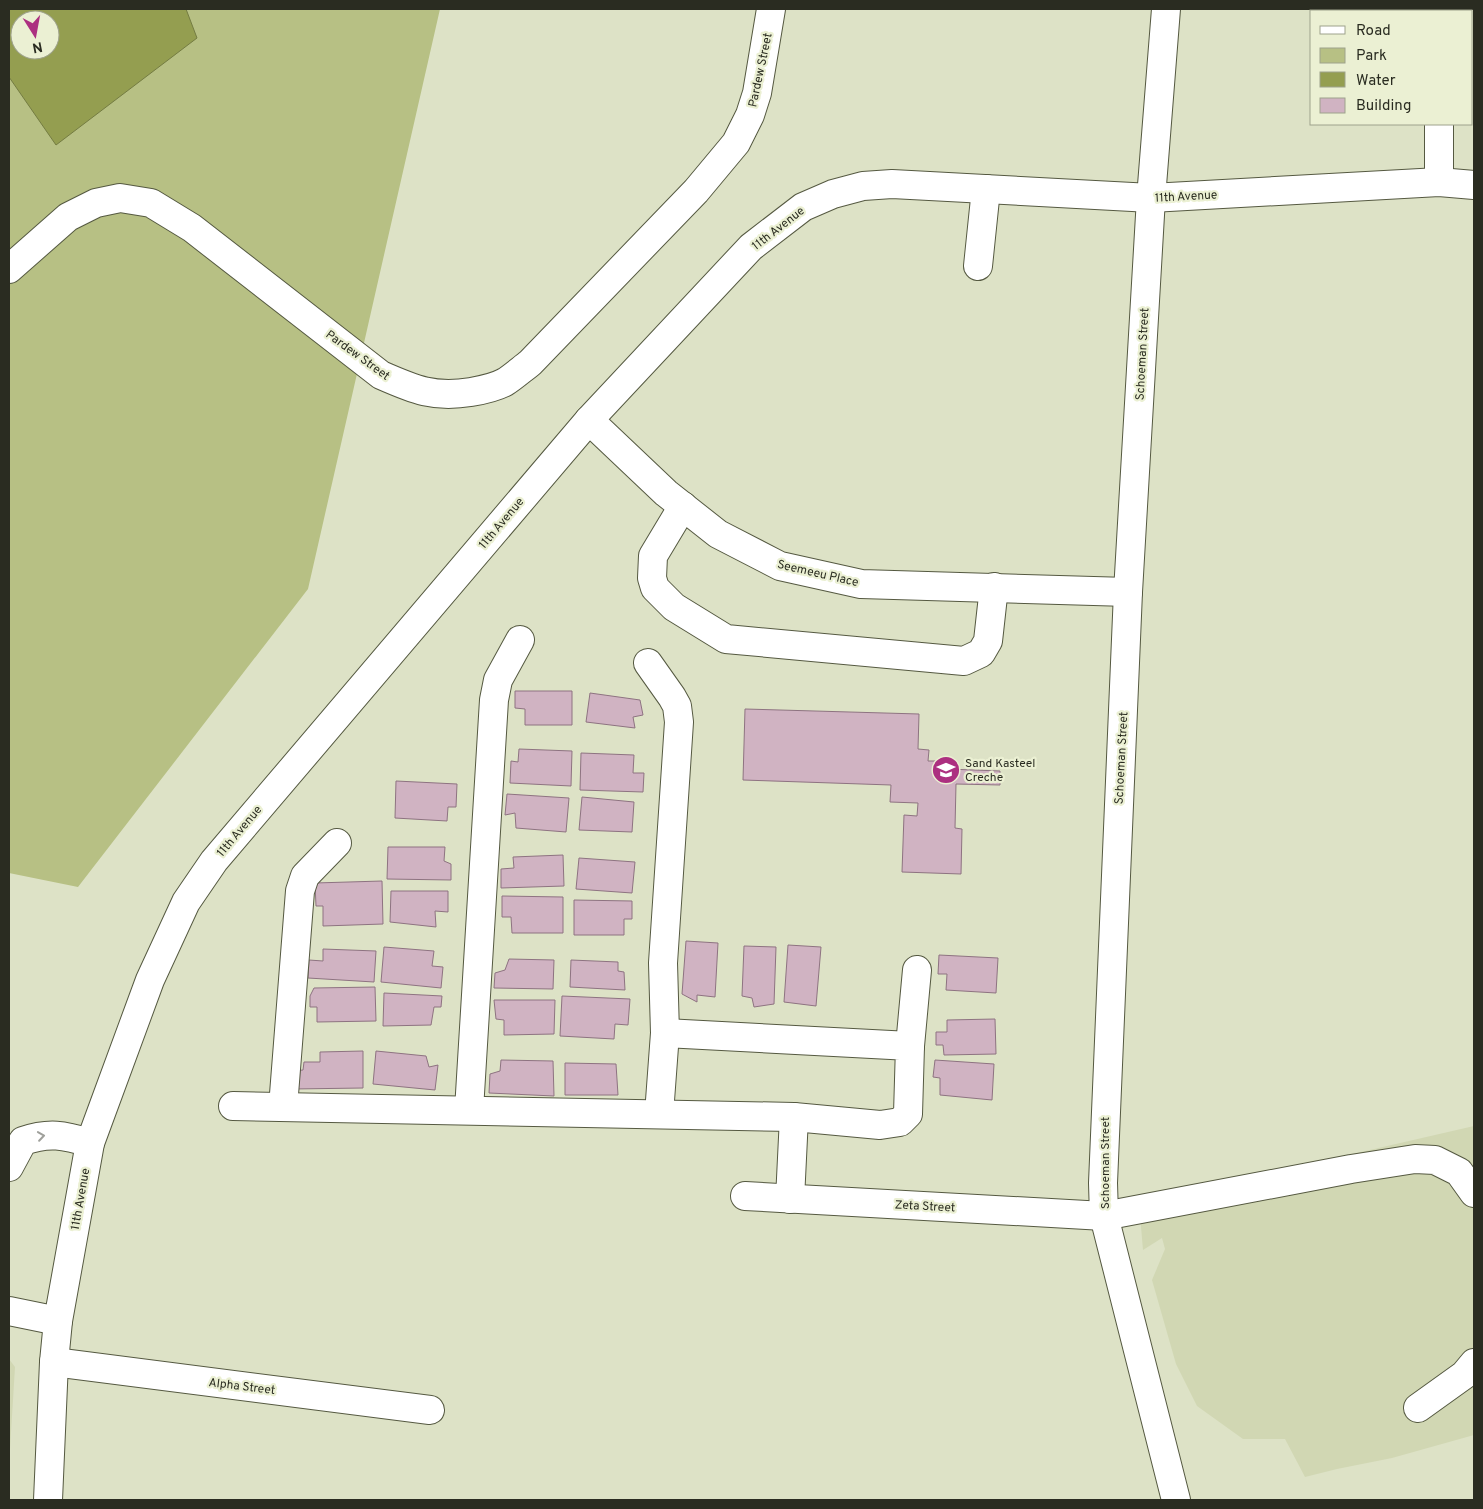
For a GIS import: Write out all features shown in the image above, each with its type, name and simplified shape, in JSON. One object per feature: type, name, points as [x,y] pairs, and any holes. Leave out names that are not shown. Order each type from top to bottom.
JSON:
[{"type":"street","name":"Pardew Street","points":[[9,268],[68,217],[96,203],[120,198],[151,203],[192,228],[381,375],[430,394],[454,395],[487,390],[505,382],[530,363],[696,191],[736,143],[750,115],[757,93],[771,9]]},
{"type":"street","name":"Schoeman Street","points":[[1166,9],[1151,198],[1128,592],[1103,1183],[1104,1216],[1176,1500]]},
{"type":"street","points":[[1439,182],[1440,125]]},
{"type":"street","name":"11th Avenue","points":[[48,1500],[54,1362],[58,1321],[90,1143],[150,980],[186,902],[214,861],[589,420],[751,248],[802,207],[833,194],[862,186],[892,184],[1151,198],[1439,182],[1474,185]]},
{"type":"street","points":[[978,266],[986,189]]},
{"type":"street","name":"Seemeeu Place","points":[[589,420],[666,493],[718,534],[780,566],[861,584],[1128,592]]},
{"type":"street","points":[[683,506],[653,556],[652,578],[656,588],[674,607],[726,639],[964,661],[981,653],[988,641],[994,587]]},
{"type":"street","points":[[469,1110],[494,700],[498,680],[520,640]]},
{"type":"street","points":[[648,663],[672,697],[679,722],[663,963],[665,1032],[659,1114]]},
{"type":"street","points":[[283,1107],[300,891],[305,876],[337,843]]},
{"type":"street","points":[[232,1106],[794,1117],[880,1124],[900,1122],[908,1114],[910,1046],[917,970]]},
{"type":"street","points":[[665,1032],[910,1046]]},
{"type":"street","points":[[790,1199],[794,1117]]},
{"type":"street","points":[[9,1167],[23,1141],[37,1136],[66,1136],[90,1143]]},
{"type":"street","name":"Zeta Street","points":[[745,1196],[1104,1216],[1416,1159],[1435,1160],[1459,1172],[1474,1193]]},
{"type":"street","points":[[9,1311],[58,1321]]},
{"type":"street","name":"Alpha Street","points":[[54,1362],[430,1410]]},
{"type":"street","points":[[1418,1408],[1464,1376],[1474,1363]]},
{"type":"shaded area","points":[[1474,1126],[1474,1435],[1392,1458],[1305,1477],[1285,1439],[1243,1439],[1197,1406],[1176,1364],[1152,1280],[1165,1249],[1162,1238],[1143,1250],[1139,1203]]},
{"type":"shaded area","points":[[9,1359],[15,1367],[9,1465]]},
{"type":"green space","points":[[9,9],[440,9],[308,589],[78,887],[9,873]]},
{"type":"water","points":[[9,9],[186,9],[197,38],[56,145],[9,77]]},
{"type":"building","points":[[515,691],[572,691],[572,725],[525,725],[525,709],[515,708]]},
{"type":"building","points":[[590,693],[640,700],[643,715],[633,717],[635,728],[586,722]]},
{"type":"building","points":[[745,709],[919,714],[918,749],[929,750],[928,761],[947,761],[947,769],[1000,771],[1000,785],[956,784],[955,828],[962,829],[961,874],[902,872],[904,815],[917,816],[918,803],[890,802],[891,785],[743,780]]},
{"type":"building","points":[[519,749],[572,751],[571,786],[510,783],[511,761],[518,762]]},
{"type":"building","points":[[581,753],[634,755],[633,773],[644,773],[643,792],[580,790]]},
{"type":"building","points":[[396,781],[457,784],[456,807],[448,807],[447,821],[395,818]]},
{"type":"building","points":[[507,794],[569,798],[566,832],[516,828],[515,813],[505,815]]},
{"type":"building","points":[[582,797],[634,802],[632,832],[579,830]]},
{"type":"building","points":[[388,847],[445,847],[444,861],[451,864],[451,880],[387,879]]},
{"type":"building","points":[[563,855],[564,886],[501,888],[501,869],[514,868],[513,857]]},
{"type":"building","points":[[579,858],[635,862],[632,893],[576,889]]},
{"type":"building","points":[[382,881],[383,924],[323,926],[323,906],[316,906],[315,883]]},
{"type":"building","points":[[391,891],[448,891],[448,912],[435,911],[436,927],[390,922]]},
{"type":"building","points":[[502,896],[563,897],[563,933],[512,933],[511,917],[502,917]]},
{"type":"building","points":[[574,900],[632,901],[632,919],[624,919],[624,935],[574,935]]},
{"type":"building","points":[[686,941],[718,943],[715,997],[697,995],[697,1002],[682,994]]},
{"type":"building","points":[[788,945],[821,947],[816,1006],[784,1002]]},
{"type":"building","points":[[744,946],[776,947],[774,1004],[754,1007],[752,998],[742,996]]},
{"type":"building","points":[[384,947],[434,951],[432,966],[443,967],[441,988],[381,982]]},
{"type":"building","points":[[323,949],[376,951],[374,982],[308,978],[309,960],[323,961]]},
{"type":"building","points":[[939,955],[998,958],[996,993],[946,990],[947,974],[938,974]]},
{"type":"building","points":[[509,959],[554,960],[553,989],[494,988],[495,973],[505,970]]},
{"type":"building","points":[[571,960],[618,962],[618,971],[624,972],[625,990],[570,987]]},
{"type":"building","points":[[375,987],[376,1021],[317,1022],[317,1007],[310,1007],[310,996],[314,988]]},
{"type":"building","points":[[384,993],[442,996],[441,1007],[434,1007],[431,1025],[383,1026]]},
{"type":"building","points":[[562,996],[630,999],[628,1025],[615,1024],[614,1039],[560,1036]]},
{"type":"building","points":[[494,1000],[555,1000],[554,1034],[504,1035],[504,1020],[496,1019]]},
{"type":"building","points":[[995,1019],[996,1054],[944,1055],[943,1045],[936,1045],[936,1032],[947,1032],[947,1020]]},
{"type":"building","points":[[363,1051],[363,1088],[293,1089],[293,1071],[303,1070],[304,1062],[320,1062],[320,1052]]},
{"type":"building","points":[[376,1051],[426,1056],[429,1067],[438,1065],[435,1090],[373,1084]]},
{"type":"building","points":[[501,1060],[553,1061],[554,1096],[489,1093],[490,1074],[500,1071]]},
{"type":"building","points":[[935,1060],[994,1064],[992,1100],[940,1095],[940,1078],[933,1077]]},
{"type":"building","points":[[565,1063],[616,1064],[618,1095],[565,1095]]},
{"type":"place","name":"Sand Kasteel Creche","points":[[946,770]]}]
